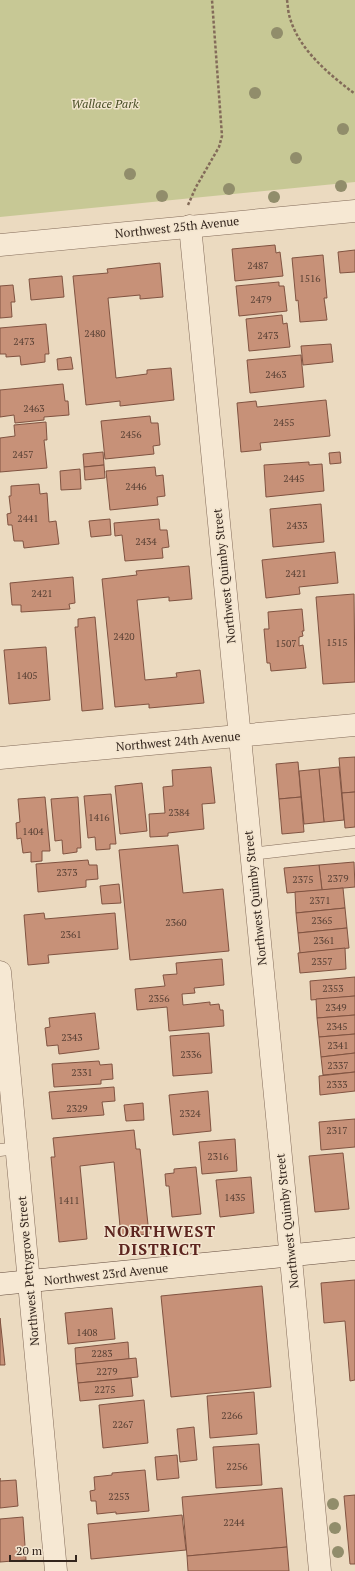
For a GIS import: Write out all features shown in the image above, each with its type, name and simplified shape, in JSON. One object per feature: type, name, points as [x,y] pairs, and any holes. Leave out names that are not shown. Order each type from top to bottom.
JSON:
[{"type":"street","name":"Northwest 25th Avenue","points":[[0,245],[355,211]]},
{"type":"street","name":"Northwest Quimby Street","points":[[190,226],[291,1255],[320,1571]]},
{"type":"street","name":"Northwest 24th Avenue","points":[[0,758],[355,725]]},
{"type":"street","name":"Northwest Pettygrove Street","points":[[0,972],[8,1149],[29,1281],[56,1571]]},
{"type":"street","name":"Northwest 23rd Avenue","points":[[0,1284],[355,1249]]},
{"type":"lane","points":[[251,854],[355,842]]},
{"type":"path","points":[[190,226],[188,203],[219,147],[222,136],[212,0]]},
{"type":"path","points":[[287,0],[290,18],[295,31],[312,57],[336,80],[355,94]]},
{"type":"green space","name":"Wallace Park","points":[[0,0],[355,0],[355,182],[0,217]]},
{"type":"building","points":[[275,245],[276,253],[280,252],[283,276],[235,281],[232,249]]},
{"type":"building","points":[[355,250],[355,272],[340,273],[338,252]]},
{"type":"building","points":[[323,255],[327,298],[324,298],[327,320],[300,322],[298,300],[296,301],[292,258]]},
{"type":"building","points":[[160,263],[163,297],[140,299],[140,295],[108,298],[116,378],[147,374],[147,370],[171,368],[174,400],[120,406],[120,401],[86,405],[73,276],[108,273],[107,269]]},
{"type":"building","points":[[62,276],[64,297],[31,300],[29,279]]},
{"type":"building","points":[[279,282],[279,286],[284,286],[287,311],[239,316],[236,286]]},
{"type":"building","points":[[13,285],[15,302],[11,302],[12,317],[0,318],[0,286]]},
{"type":"building","points":[[282,315],[283,324],[287,323],[290,347],[249,351],[246,319]]},
{"type":"building","points":[[46,324],[49,354],[45,354],[45,362],[21,365],[20,356],[6,357],[6,354],[0,354],[0,328]]},
{"type":"building","points":[[331,344],[333,362],[303,365],[301,346]]},
{"type":"building","points":[[301,355],[304,387],[250,393],[247,360]]},
{"type":"building","points":[[71,357],[73,369],[58,370],[57,359]]},
{"type":"building","points":[[63,384],[65,401],[68,401],[69,415],[44,417],[44,420],[15,423],[14,415],[0,417],[0,390]]},
{"type":"building","points":[[326,400],[330,436],[260,443],[261,450],[241,452],[237,403],[256,401],[257,407]]},
{"type":"building","points":[[150,416],[151,423],[158,423],[160,445],[153,446],[154,454],[105,459],[101,421]]},
{"type":"building","points":[[46,422],[47,440],[44,440],[47,468],[0,472],[0,438],[15,436],[14,425]]},
{"type":"building","points":[[103,452],[104,465],[84,467],[83,454]]},
{"type":"building","points":[[340,452],[341,463],[330,464],[329,453]]},
{"type":"building","points":[[309,462],[309,465],[322,464],[324,491],[266,497],[264,465]]},
{"type":"building","points":[[104,465],[105,478],[85,480],[84,467]]},
{"type":"building","points":[[155,467],[156,476],[163,475],[165,496],[157,497],[158,505],[110,510],[106,471]]},
{"type":"building","points":[[80,469],[81,489],[61,490],[60,471]]},
{"type":"building","points":[[39,484],[40,494],[47,493],[49,522],[56,521],[59,544],[24,548],[23,541],[14,541],[12,525],[8,525],[7,514],[11,513],[9,496],[11,496],[11,486]]},
{"type":"building","points":[[321,504],[324,542],[273,547],[270,509]]},
{"type":"building","points":[[110,519],[111,535],[91,537],[89,521]]},
{"type":"building","points":[[159,519],[160,530],[167,530],[169,547],[162,548],[163,558],[125,561],[122,535],[115,536],[114,523]]},
{"type":"building","points":[[335,552],[338,583],[299,587],[300,594],[266,598],[262,560]]},
{"type":"building","points":[[189,566],[192,599],[169,601],[169,597],[137,600],[145,680],[177,677],[176,673],[200,670],[204,703],[149,708],[149,704],[115,707],[102,579],[137,575],[136,571]]},
{"type":"building","points":[[73,577],[75,603],[69,604],[70,609],[21,612],[21,605],[12,605],[10,583]]},
{"type":"building","points":[[354,594],[355,682],[323,684],[316,597]]},
{"type":"building","points":[[302,609],[304,631],[302,631],[303,636],[299,637],[299,646],[303,645],[306,668],[271,671],[270,663],[267,663],[264,629],[269,629],[268,612]]},
{"type":"building","points":[[95,617],[103,709],[82,711],[75,627],[78,627],[78,619]]},
{"type":"building","points":[[46,647],[50,700],[9,704],[4,650]]},
{"type":"building","points":[[355,757],[355,792],[342,793],[339,758]]},
{"type":"building","points":[[298,762],[301,797],[279,799],[276,764]]},
{"type":"building","points":[[211,767],[215,803],[202,804],[204,829],[168,833],[168,836],[150,837],[149,814],[165,813],[163,787],[173,786],[172,770]]},
{"type":"building","points":[[339,767],[344,820],[324,822],[319,769]]},
{"type":"building","points":[[319,769],[324,822],[304,824],[299,771]]},
{"type":"building","points":[[142,783],[147,831],[120,834],[115,786]]},
{"type":"building","points":[[355,792],[355,827],[345,828],[342,793]]},
{"type":"building","points":[[111,794],[116,844],[110,844],[110,849],[96,850],[95,837],[88,838],[84,796]]},
{"type":"building","points":[[45,797],[50,851],[42,851],[42,861],[31,862],[31,852],[23,853],[21,838],[17,839],[16,823],[20,822],[18,799]]},
{"type":"building","points":[[78,797],[81,848],[77,848],[77,852],[63,854],[62,840],[55,841],[51,799]]},
{"type":"building","points":[[301,797],[304,832],[282,834],[279,799]]},
{"type":"building","points":[[178,845],[183,893],[223,889],[229,951],[130,960],[119,850]]},
{"type":"building","points":[[88,860],[89,865],[97,865],[98,879],[86,880],[86,887],[38,892],[36,864]]},
{"type":"building","points":[[354,862],[355,887],[322,890],[319,865]]},
{"type":"building","points":[[319,865],[322,890],[287,893],[284,868]]},
{"type":"building","points":[[119,884],[121,903],[102,904],[100,886]]},
{"type":"building","points":[[343,888],[345,908],[296,913],[295,892]]},
{"type":"building","points":[[345,908],[347,928],[298,933],[296,913]]},
{"type":"building","points":[[44,913],[45,919],[115,913],[118,949],[48,955],[49,963],[28,965],[24,915]]},
{"type":"building","points":[[347,928],[349,948],[300,953],[298,933]]},
{"type":"building","points":[[345,948],[346,969],[300,973],[298,953]]},
{"type":"building","points":[[222,959],[224,985],[194,988],[195,993],[182,994],[183,1005],[210,1002],[210,1005],[219,1004],[220,1010],[223,1010],[224,1026],[169,1031],[167,1007],[137,1010],[135,989],[165,986],[163,975],[177,974],[176,963]]},
{"type":"building","points":[[355,977],[355,996],[311,1000],[310,981]]},
{"type":"building","points":[[355,996],[355,1015],[317,1018],[316,999]]},
{"type":"building","points":[[95,1013],[99,1049],[59,1054],[58,1045],[47,1046],[45,1028],[50,1027],[49,1018]]},
{"type":"building","points":[[355,1015],[355,1034],[319,1037],[317,1018]]},
{"type":"building","points":[[209,1033],[212,1073],[173,1076],[170,1036]]},
{"type":"building","points":[[355,1034],[355,1053],[321,1057],[319,1037]]},
{"type":"building","points":[[355,1053],[355,1072],[323,1075],[321,1057]]},
{"type":"building","points":[[99,1061],[100,1065],[112,1064],[113,1079],[101,1080],[101,1084],[54,1087],[52,1064]]},
{"type":"building","points":[[355,1072],[355,1091],[320,1095],[319,1076]]},
{"type":"building","points":[[114,1087],[115,1101],[102,1102],[104,1115],[52,1119],[49,1092]]},
{"type":"building","points":[[208,1091],[211,1131],[173,1135],[169,1095]]},
{"type":"building","points":[[143,1103],[144,1120],[126,1121],[124,1105]]},
{"type":"building","points":[[355,1119],[355,1147],[321,1150],[319,1122]]},
{"type":"building","points":[[134,1130],[136,1149],[140,1149],[149,1234],[121,1237],[114,1162],[80,1166],[87,1239],[59,1242],[51,1157],[55,1157],[53,1138]]},
{"type":"building","points":[[235,1139],[237,1171],[202,1174],[199,1142]]},
{"type":"building","points":[[343,1153],[349,1209],[315,1212],[309,1156]]},
{"type":"building","points":[[196,1167],[201,1214],[172,1217],[169,1186],[166,1186],[165,1174],[174,1173],[174,1169]]},
{"type":"building","points":[[251,1177],[254,1213],[220,1217],[216,1180]]},
{"type":"building","points":[[355,1280],[355,1380],[350,1381],[345,1321],[324,1323],[321,1283]]},
{"type":"building","points":[[262,1286],[271,1387],[171,1397],[161,1296]]},
{"type":"building","points":[[112,1308],[115,1339],[68,1344],[65,1313]]},
{"type":"building","points":[[0,1318],[5,1365],[0,1365]]},
{"type":"building","points":[[128,1342],[129,1359],[76,1364],[75,1348]]},
{"type":"building","points":[[136,1358],[138,1377],[78,1383],[76,1364]]},
{"type":"building","points":[[131,1378],[133,1396],[80,1401],[78,1383]]},
{"type":"building","points":[[254,1392],[257,1434],[210,1438],[207,1396]]},
{"type":"building","points":[[144,1400],[148,1443],[103,1448],[99,1405]]},
{"type":"building","points":[[194,1427],[197,1460],[180,1462],[177,1429]]},
{"type":"building","points":[[259,1444],[262,1485],[216,1488],[213,1447]]},
{"type":"building","points":[[177,1455],[179,1478],[157,1480],[155,1457]]},
{"type":"building","points":[[145,1470],[149,1511],[97,1514],[96,1501],[91,1501],[90,1491],[95,1490],[94,1477],[112,1475],[112,1473]]},
{"type":"building","points":[[16,1480],[18,1506],[0,1508],[0,1481]]},
{"type":"building","points":[[282,1488],[287,1547],[187,1556],[182,1497]]},
{"type":"building","points":[[355,1495],[355,1564],[350,1564],[344,1496]]},
{"type":"building","points":[[182,1515],[186,1550],[91,1559],[88,1524]]},
{"type":"building","points":[[23,1517],[26,1560],[0,1562],[0,1519]]},
{"type":"building","points":[[287,1547],[289,1571],[188,1571],[187,1556]]},
{"type":"district","name":"NORTHWEST DISTRICT","points":[[160,1240]]}]
